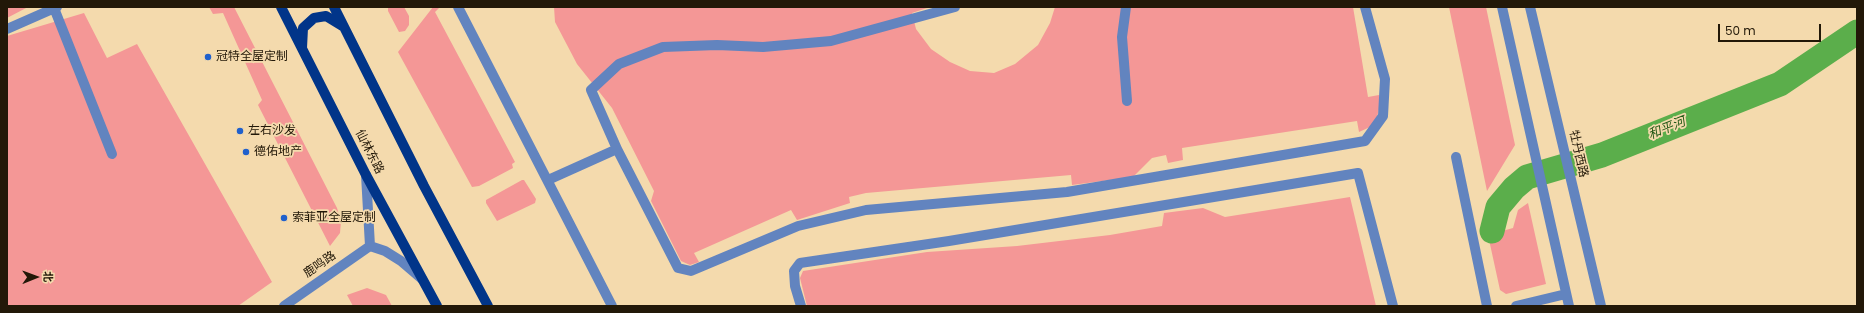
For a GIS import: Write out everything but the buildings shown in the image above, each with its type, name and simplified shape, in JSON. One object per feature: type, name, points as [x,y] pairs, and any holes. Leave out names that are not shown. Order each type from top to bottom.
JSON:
[{"type":"main road","name":"仙林东路","points":[[281,7],[366,175],[437,306]]},
{"type":"main road","points":[[334,7],[424,186],[488,306]]},
{"type":"main road","points":[[302,48],[303,28],[314,18],[326,16],[344,28]]},
{"type":"street","points":[[458,7],[612,306]]},
{"type":"street","points":[[955,7],[831,41],[763,47],[717,45],[663,47],[619,64],[591,90],[616,149],[678,268],[690,271],[798,226],[866,210],[1067,192],[1365,141],[1383,116],[1385,79],[1365,7]]},
{"type":"street","points":[[1126,7],[1122,38],[1127,102]]},
{"type":"street","points":[[1502,7],[1569,306]]},
{"type":"street","name":"牡丹西路","points":[[1530,7],[1601,306]]},
{"type":"street","points":[[7,29],[42,10],[56,8],[112,154]]},
{"type":"street","points":[[548,180],[616,149]]},
{"type":"street","points":[[1456,158],[1487,306]]},
{"type":"street","points":[[801,306],[795,286],[794,271],[800,263],[957,240],[1358,172],[1393,306]]},
{"type":"street","points":[[366,175],[370,246],[401,261],[423,280]]},
{"type":"street","name":"鹿鸣路","points":[[284,306],[370,246]]},
{"type":"street","points":[[1516,306],[1566,294]]},
{"type":"shaded area","points":[[7,7],[28,7],[7,18]]},
{"type":"shaded area","points":[[209,7],[234,7],[337,208],[341,221],[340,233],[330,246],[258,105],[262,100],[223,13],[213,14]]},
{"type":"shaded area","points":[[388,7],[404,7],[409,16],[409,25],[405,31],[399,32],[388,11]]},
{"type":"shaded area","points":[[433,7],[440,7],[435,12],[515,162],[512,164],[513,168],[479,186],[472,187],[398,52]]},
{"type":"shaded area","points":[[554,7],[930,7],[912,13],[916,29],[931,49],[950,62],[970,71],[994,73],[1015,64],[1038,45],[1050,23],[1055,7],[1353,7],[1368,97],[1379,95],[1380,105],[1377,117],[1370,127],[1359,132],[1357,121],[1182,148],[1183,160],[1168,163],[1166,155],[1152,158],[1133,177],[1072,185],[1071,175],[866,193],[849,197],[850,203],[797,220],[791,210],[694,253],[699,262],[690,265],[681,261],[651,201],[654,191],[612,108],[577,64],[555,22]]},
{"type":"shaded area","points":[[1449,7],[1486,7],[1515,145],[1487,191]]},
{"type":"shaded area","points":[[84,13],[107,58],[137,44],[272,282],[238,306],[7,306],[7,36]]},
{"type":"shaded area","points":[[524,180],[536,199],[535,203],[497,221],[486,203],[486,200]]},
{"type":"shaded area","points":[[1350,197],[1376,306],[807,306],[800,278],[803,271],[927,252],[1017,246],[1110,235],[1162,226],[1164,213],[1203,208],[1225,217]]},
{"type":"shaded area","points":[[1528,203],[1546,284],[1506,294],[1500,290],[1488,235],[1513,228],[1518,210]]},
{"type":"shaded area","points":[[367,288],[386,295],[392,306],[353,306],[347,295]]},
{"type":"waterway","name":"和平河","points":[[1492,231],[1498,207],[1514,188],[1527,177],[1602,155],[1780,84],[1857,32]]},
{"type":"place","name":"冠特全屋定制","points":[[208,57]]},
{"type":"place","name":"左右沙发","points":[[240,131]]},
{"type":"place","name":"德佑地产","points":[[246,152]]},
{"type":"place","name":"索菲亚全屋定制","points":[[284,218]]}]
